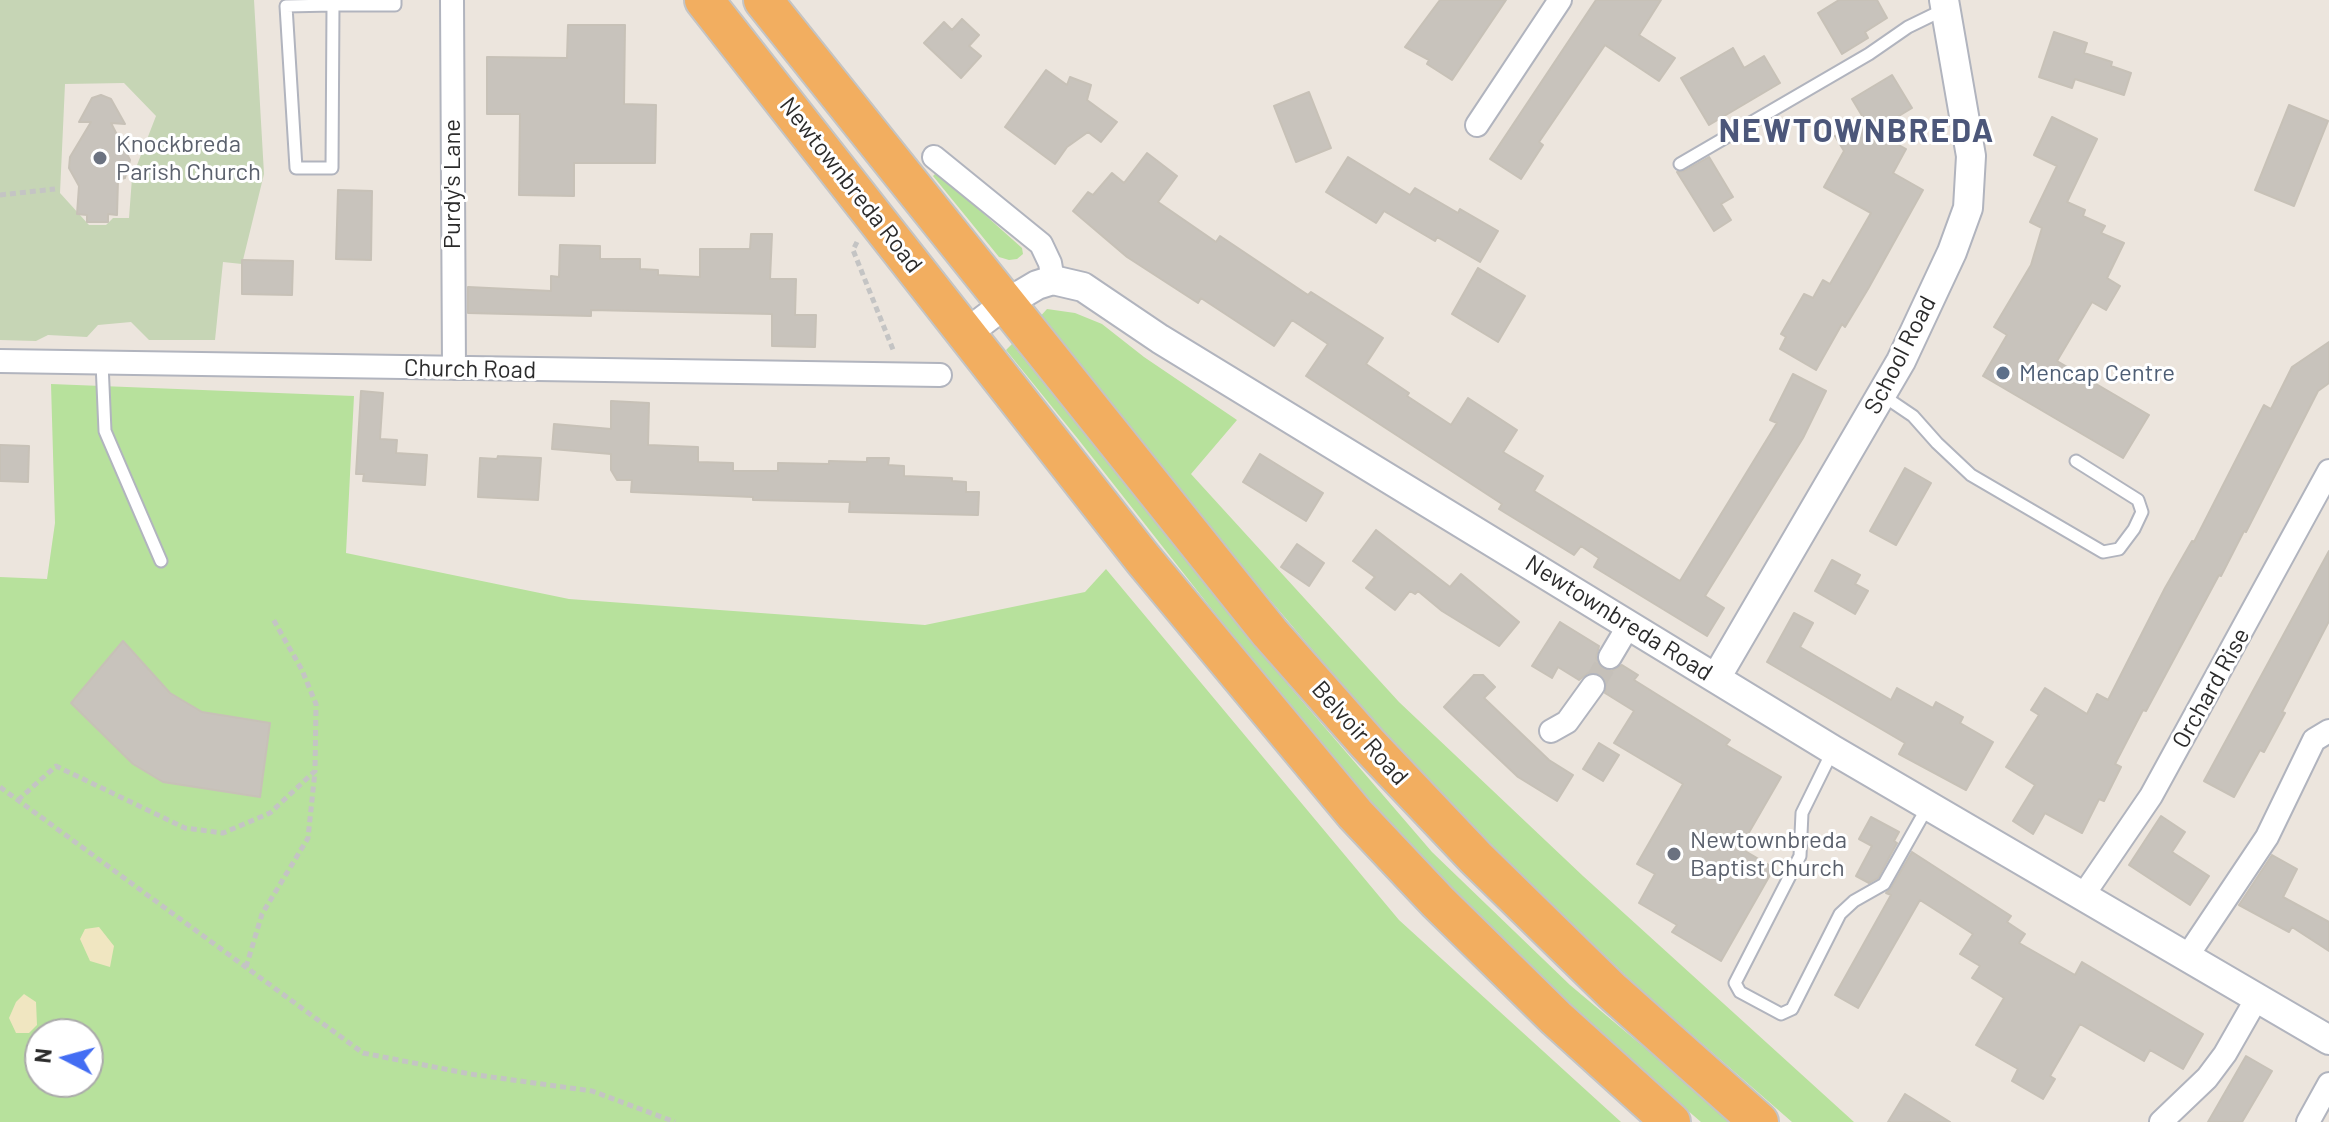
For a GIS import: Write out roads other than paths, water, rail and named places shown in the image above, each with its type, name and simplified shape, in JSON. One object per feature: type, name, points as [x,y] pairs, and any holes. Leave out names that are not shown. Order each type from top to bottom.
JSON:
[{"type":"highway","name":"Newtownbreda Road","points":[[704,0],[967,333]]},
{"type":"highway","name":"Newtownbreda Road","points":[[763,0],[1005,304]]},
{"type":"highway","name":"Belvoir Road","points":[[1005,304],[1270,633],[1368,744],[1476,858],[1612,991],[1759,1122]]},
{"type":"highway","points":[[967,333],[1143,559],[1355,814],[1438,902],[1556,1018],[1671,1122]]},
{"type":"street","name":"Purdy's Lane","points":[[452,0],[454,368]]},
{"type":"street","points":[[1477,125],[1560,0]]},
{"type":"street","name":"School Road","points":[[1716,678],[1901,361],[1952,252],[1968,208],[1971,156],[1945,4]]},
{"type":"street","points":[[934,157],[1041,244],[1050,263],[1053,280],[1037,285],[1005,304],[967,333]]},
{"type":"street","name":"Newtownbreda Road","points":[[1053,280],[1083,287],[1105,300],[1160,339],[1833,750],[2329,1040]]},
{"type":"street","name":"Church Road","points":[[0,361],[940,375]]},
{"type":"street","name":"Orchard Rise","points":[[2082,897],[2151,796],[2329,471]]},
{"type":"street","points":[[1610,657],[1629,625]]},
{"type":"street","points":[[1551,731],[1567,722],[1593,686]]},
{"type":"street","points":[[2186,958],[2267,837],[2314,740],[2329,731]]},
{"type":"street","points":[[2161,1122],[2207,1078],[2225,1054],[2257,998]]},
{"type":"street","points":[[2308,1122],[2329,1084]]},
{"type":"lane","points":[[333,5],[332,168],[296,168],[286,6],[333,5],[395,5],[395,0]]},
{"type":"lane","points":[[1680,164],[1869,54],[1945,4]]},
{"type":"lane","points":[[102,363],[105,431],[161,561]]},
{"type":"lane","points":[[1881,395],[1913,416],[1971,475],[2103,552],[2119,549],[2142,512],[2138,500],[2076,461]]},
{"type":"lane","points":[[1833,750],[1802,813],[1800,856],[1735,983],[1740,992],[1781,1014],[1792,1009],[1840,914],[1854,901],[1884,884],[1928,806]]},
{"type":"tunnel","points":[[1593,686],[1610,657]]},
{"type":"place","name":"Knockbreda Parish Church","points":[[100,158]]},
{"type":"place","name":"Mencap Centre","points":[[2003,373]]},
{"type":"place","name":"Newtownbreda Baptist Church","points":[[1674,854]]},
{"type":"district","name":"NEWTOWNBREDA","points":[[1857,131]]}]
